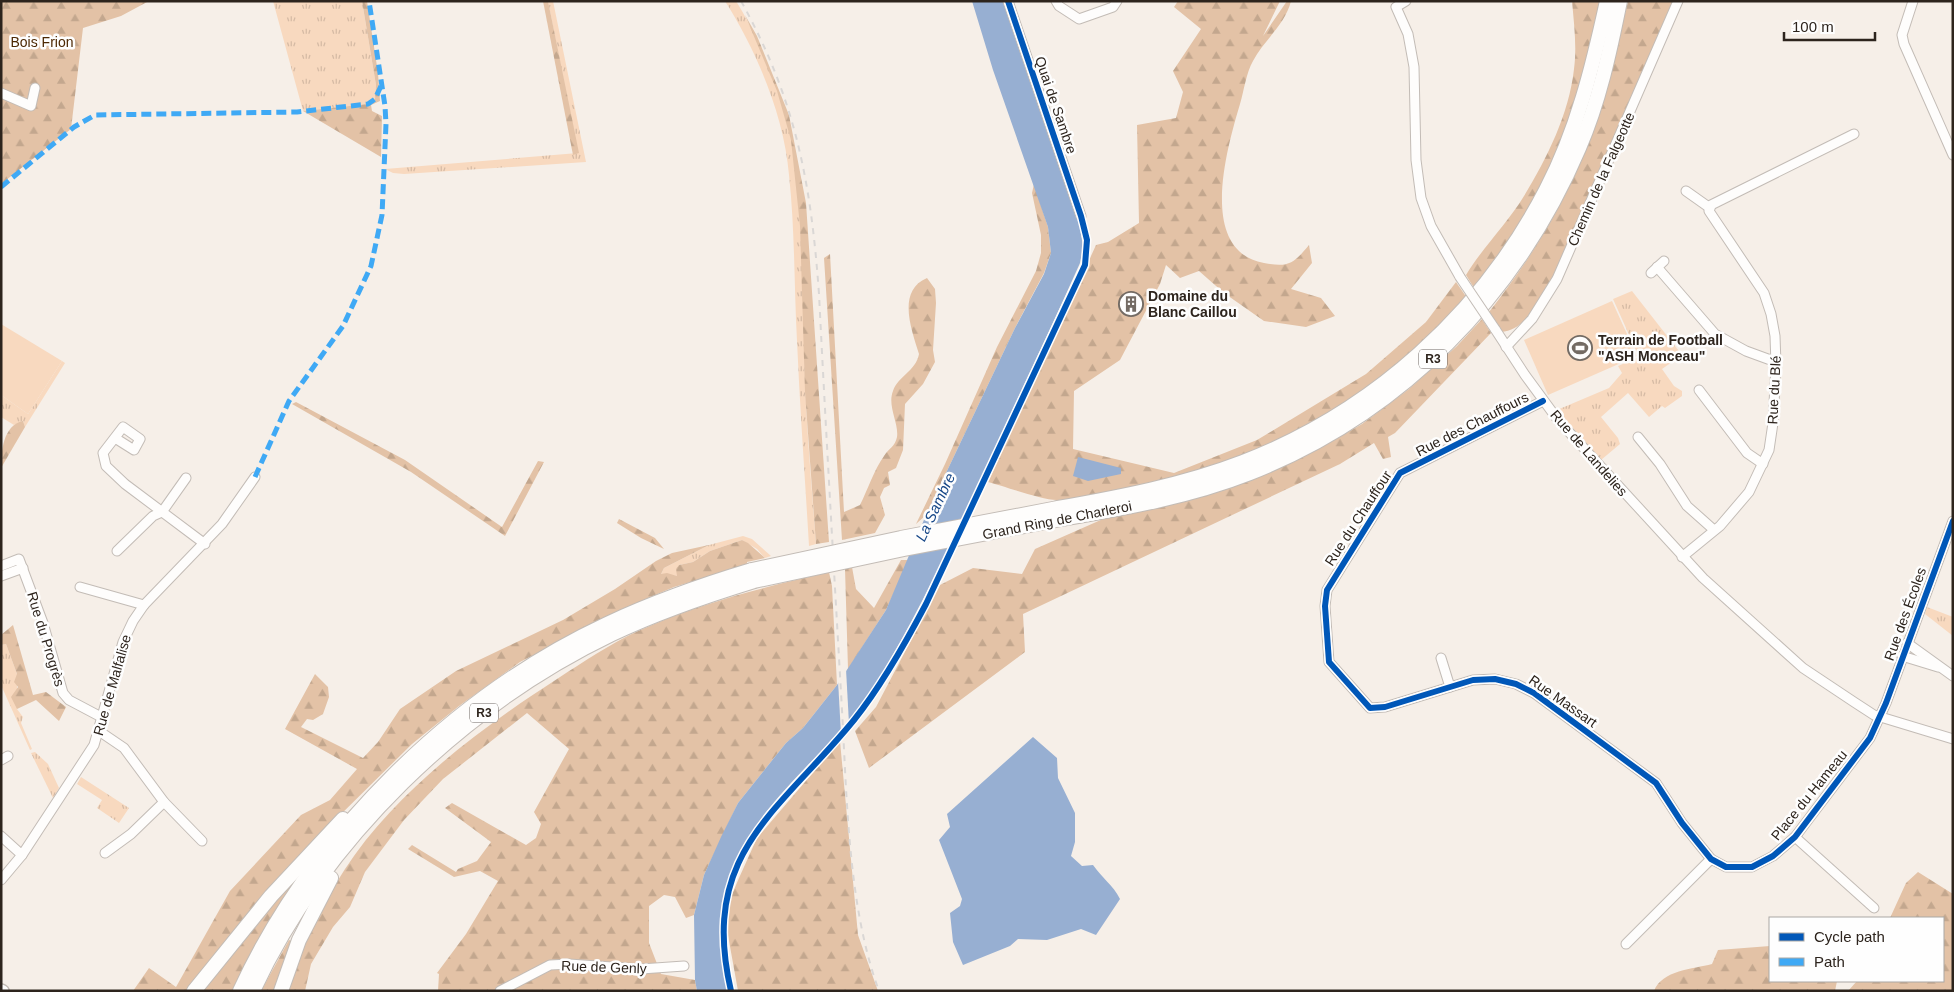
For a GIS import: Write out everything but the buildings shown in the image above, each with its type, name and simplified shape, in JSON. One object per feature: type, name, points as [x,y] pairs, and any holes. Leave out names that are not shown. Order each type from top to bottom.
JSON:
[{"type":"highway","name":"Grand Ring de Charleroi","points":[[240,991],[273,930],[304,882],[338,837],[399,770],[476,704],[515,676],[605,625],[650,605],[753,575],[894,550],[1060,514],[1195,478],[1242,462],[1290,442],[1339,414],[1381,386],[1416,358],[1452,323],[1487,281],[1518,238],[1547,189],[1567,142],[1585,90],[1607,1]]},
{"type":"highway","name":"Grand Ring de Charleroi","points":[[1060,514],[1153,502],[1198,490],[1249,473],[1296,453],[1344,427],[1388,396],[1424,367],[1460,333],[1498,289],[1530,244],[1558,194],[1580,147],[1598,94],[1620,1]]},
{"type":"highway","name":"Grand Ring de Charleroi","points":[[253,991],[284,934],[314,888],[374,813],[408,777],[454,736],[485,712],[563,660],[654,615],[753,575]]},
{"type":"highway","points":[[194,991],[271,896],[309,853],[383,778],[399,770]]},
{"type":"highway","points":[[281,991],[299,940],[322,892],[357,842],[374,813]]},
{"type":"street","name":"Quai de Sambre","points":[[1008,1],[1081,216]]},
{"type":"street","points":[[1056,1],[1059,6],[1079,19],[1113,7],[1117,1]]},
{"type":"street","name":"Rue de Landelies","points":[[1406,1],[1396,7],[1408,34],[1414,67],[1416,160],[1421,198],[1430,226],[1460,277],[1544,401],[1682,557],[1803,668],[1860,706],[1880,716],[1953,739]]},
{"type":"street","name":"Chemin de la Falgeotte","points":[[1506,347],[1532,319],[1557,278],[1678,1]]},
{"type":"street","points":[[1913,1],[1902,35],[1904,44],[1953,155]]},
{"type":"street","points":[[1,93],[31,106],[35,88]]},
{"type":"street","points":[[1710,208],[1711,205],[1854,134]]},
{"type":"street","name":"Rue du Blé","points":[[1682,557],[1731,514],[1749,492],[1763,464],[1769,450],[1773,423],[1776,362],[1775,336],[1764,293],[1709,211],[1710,208],[1686,191]]},
{"type":"street","points":[[1657,267],[1715,334],[1746,351],[1776,362]]},
{"type":"street","points":[[1699,390],[1747,453],[1763,464]]},
{"type":"street","name":"Rue des Chauffours","points":[[1411,468],[1544,401]]},
{"type":"street","points":[[115,438],[134,450],[140,439],[123,427],[103,453],[106,466],[205,544]]},
{"type":"street","points":[[1638,437],[1660,464],[1686,506],[1714,530]]},
{"type":"street","name":"Rue du Chauffour","points":[[1329,586],[1386,499],[1400,473],[1411,468]]},
{"type":"street","points":[[117,551],[153,516],[162,512],[186,478]]},
{"type":"street","name":"Rue de Malfalise","points":[[1,880],[22,855],[94,745],[128,630],[144,605],[205,544],[255,478]]},
{"type":"street","name":"Rue des Écoles","points":[[1880,716],[1953,521]]},
{"type":"street","points":[[1,566],[19,559],[23,568],[1,576]]},
{"type":"street","name":"Rue du Progrès","points":[[23,568],[43,623],[63,693],[69,700],[103,718]]},
{"type":"street","name":"Rue Massart","points":[[1329,586],[1325,606],[1329,662],[1370,708],[1385,707],[1473,680],[1495,679],[1516,684],[1534,693],[1656,783],[1682,823],[1712,859]]},
{"type":"street","points":[[80,587],[144,605]]},
{"type":"street","points":[[1907,643],[1953,676]]},
{"type":"street","points":[[1902,656],[1943,669]]},
{"type":"street","points":[[1442,658],[1450,687]]},
{"type":"street","name":"Place du Hameau","points":[[1712,859],[1726,867],[1752,867],[1773,856],[1794,837],[1864,747],[1880,716]]},
{"type":"street","points":[[99,731],[124,748],[164,802],[202,841]]},
{"type":"street","points":[[105,853],[131,834],[164,802]]},
{"type":"street","points":[[1,836],[22,855]]},
{"type":"street","points":[[1794,837],[1874,908]]},
{"type":"street","points":[[1626,944],[1712,859]]},
{"type":"street","name":"Rue de Genly","points":[[500,991],[550,965],[569,964],[641,969],[684,966]]},
{"type":"green space","name":"Bois Frion","points":[[1,1],[149,1],[121,16],[83,28],[71,129],[1,184]]},
{"type":"green space","points":[[273,1],[362,1],[376,85],[375,99],[368,104],[303,111]]},
{"type":"green space","points":[[362,1],[367,1],[378,73],[380,101],[371,105],[372,111],[382,116],[381,157],[303,111],[368,104],[375,99],[376,85]]},
{"type":"green space","points":[[543,1],[548,1],[579,153],[573,155]]},
{"type":"green space","points":[[548,1],[553,1],[586,162],[404,174],[393,173],[385,169],[578,153]]},
{"type":"green space","points":[[725,1],[736,1],[753,32],[777,89],[792,142],[801,232],[805,381],[816,544],[809,546],[798,367],[792,216],[786,152],[775,107],[767,85],[748,41]]},
{"type":"green space","points":[[1178,1],[1280,1],[1263,36],[1287,1],[1291,1],[1284,18],[1258,53],[1247,76],[1224,170],[1222,196],[1224,219],[1230,239],[1243,255],[1264,263],[1279,265],[1290,263],[1309,245],[1312,263],[1291,289],[1321,298],[1335,316],[1306,327],[1264,321],[1224,293],[1199,271],[1180,278],[1166,265],[1160,284],[1120,360],[1074,391],[1073,449],[1174,473],[1257,440],[1366,374],[1426,322],[1456,282],[1467,298],[1431,334],[1394,366],[1356,394],[1317,419],[1232,459],[1185,474],[1097,495],[1067,500],[1043,498],[988,482],[1096,245],[1108,242],[1139,223],[1137,125],[1176,118],[1183,92],[1173,71],[1201,29],[1174,7]]},
{"type":"green space","points":[[1572,1],[1600,1],[1577,96],[1561,142],[1541,186],[1509,238],[1474,288],[1466,275],[1524,196],[1549,151],[1562,119],[1571,86],[1575,61]]},
{"type":"green space","points":[[1628,1],[1674,1],[1549,289],[1523,322],[1509,331],[1501,332],[1489,312],[1521,269],[1550,224],[1574,177],[1595,127],[1605,96]]},
{"type":"green space","points":[[745,15],[757,36],[789,115],[806,203],[829,542],[816,544],[805,392],[800,226],[791,140],[777,91]]},
{"type":"green space","points":[[1034,184],[1048,227],[1051,253],[1044,273],[1015,328],[926,515],[916,524],[997,347],[1036,271],[1041,253],[1041,235],[1032,193]]},
{"type":"green space","points":[[830,254],[844,512],[860,505],[877,467],[897,437],[891,403],[893,391],[899,381],[914,365],[919,354],[910,323],[909,312],[909,302],[917,284],[927,278],[935,289],[936,303],[933,350],[935,362],[923,384],[905,404],[903,450],[896,468],[888,472],[890,485],[884,488],[880,497],[885,515],[875,533],[842,540],[824,258]]},
{"type":"green space","points":[[1632,291],[1682,355],[1662,369],[1674,386],[1682,391],[1682,396],[1665,408],[1662,406],[1649,417],[1628,393],[1601,417],[1618,438],[1620,444],[1601,460],[1557,410],[1609,388],[1622,373],[1618,366],[1639,357],[1613,299]]},
{"type":"green space","name":"Terrain de Football \"ASH Monceau\"","points":[[1612,301],[1637,356],[1548,395],[1524,340]]},
{"type":"green space","points":[[1482,319],[1491,333],[1395,433],[1388,437],[1391,457],[1383,459],[1374,443],[1340,464],[1023,614],[1025,652],[869,768],[855,731],[876,707],[940,585],[973,568],[1022,574],[1035,549],[1103,519],[1179,503],[1229,488],[1283,466],[1362,424],[1409,389],[1457,346]]},
{"type":"green space","points":[[1,324],[62,361],[28,414],[1,395]]},
{"type":"green space","points":[[62,361],[65,363],[25,427],[23,421],[14,425],[1,417],[1,395],[28,414]]},
{"type":"green space","points":[[296,402],[405,460],[502,527],[538,461],[544,462],[505,536],[411,472],[292,404]]},
{"type":"green space","points":[[23,421],[25,427],[1,468],[4,440],[7,433],[16,424]]},
{"type":"green space","points":[[619,519],[655,538],[664,549],[641,538],[617,523]]},
{"type":"green space","points":[[743,536],[752,539],[771,556],[765,558],[757,549],[742,540],[710,551],[693,562],[679,565],[677,576],[661,574],[664,568],[709,545]]},
{"type":"green space","points":[[742,540],[765,558],[747,562],[747,565],[674,587],[634,604],[520,662],[459,706],[412,744],[324,831],[188,991],[133,991],[149,968],[176,987],[230,891],[301,815],[330,800],[357,769],[285,729],[315,674],[328,687],[329,697],[323,714],[313,720],[307,719],[301,727],[363,758],[378,742],[400,709],[456,671],[563,620],[615,589],[656,561],[672,553],[709,545],[664,568],[661,574],[667,573],[677,576],[676,569],[679,565],[693,562],[710,551]]},
{"type":"green space","points":[[901,560],[909,560],[886,610],[848,669],[845,569],[852,567],[856,589],[874,608]]},
{"type":"green space","points":[[829,572],[832,586],[837,685],[803,728],[786,743],[738,803],[704,875],[694,915],[686,918],[675,897],[664,895],[649,906],[649,943],[661,974],[695,980],[697,991],[438,991],[439,974],[437,973],[466,934],[498,881],[480,871],[454,877],[408,849],[412,845],[456,872],[458,869],[477,861],[491,842],[445,808],[452,803],[526,845],[536,838],[541,824],[534,812],[569,749],[527,713],[443,779],[404,820],[365,872],[350,907],[333,927],[311,964],[305,991],[286,991],[320,913],[336,883],[366,840],[414,788],[470,740],[499,718],[577,666],[607,647],[638,631],[708,604]]},
{"type":"green space","points":[[1927,607],[1953,617],[1953,636],[1925,614]]},
{"type":"green space","points":[[13,625],[33,695],[46,692],[66,707],[59,721],[36,700],[17,709],[11,697],[18,687],[14,682],[17,674],[6,644],[1,645],[1,635]]},
{"type":"green space","points":[[6,644],[17,674],[17,709],[23,717],[21,723],[32,749],[30,750],[1,685],[1,645]]},
{"type":"green space","points":[[840,741],[858,935],[878,991],[738,991],[724,913],[757,838]]},
{"type":"green space","points":[[35,752],[48,764],[59,788],[53,798],[31,753]]},
{"type":"green space","points":[[81,777],[129,808],[119,823],[97,808],[102,800],[77,784]]},
{"type":"green space","points":[[1918,872],[1953,894],[1953,991],[1848,991],[1856,982],[1944,982],[1944,917],[1890,917],[1906,883]]},
{"type":"green space","points":[[295,877],[295,885],[249,959],[233,991],[200,991]]},
{"type":"green space","points":[[289,940],[295,942],[277,991],[261,991]]},
{"type":"green space","points":[[1769,946],[1769,982],[1837,982],[1835,991],[1654,991],[1658,984],[1671,975],[1687,969],[1712,964],[1718,950]]},
{"type":"water","name":"La Sambre","points":[[972,1],[1004,1],[1080,227],[1083,247],[1080,263],[952,541],[892,657],[859,708],[765,813],[749,836],[736,861],[724,894],[720,925],[722,957],[728,991],[697,991],[695,980],[694,915],[704,875],[721,837],[738,803],[786,743],[803,728],[837,685],[886,610],[926,515],[1015,328],[1044,274],[1051,253],[1048,227],[993,70]]},
{"type":"water","points":[[1078,457],[1121,468],[1121,474],[1088,481],[1073,476]]},
{"type":"water","points":[[1033,737],[1057,758],[1058,778],[1075,813],[1075,842],[1071,856],[1082,866],[1093,865],[1120,899],[1096,935],[1081,929],[1047,940],[1018,939],[1010,946],[963,965],[953,942],[950,913],[960,906],[962,899],[939,840],[950,827],[947,814]]},
{"type":"pier","points":[[846,669],[849,724],[841,734],[838,680]]},
{"type":"railway","points":[[741,1],[760,37],[788,108],[798,143],[811,215],[819,294],[851,852],[861,924],[879,991]]},
{"type":"marked path","points":[[255,477],[289,401],[343,326],[371,266],[382,215],[386,124],[369,1]]},
{"type":"marked path","points":[[1,187],[74,127],[95,115],[297,112],[368,104],[375,99],[381,86]]},
{"type":"cycle path","points":[[731,991],[724,944],[726,904],[736,869],[752,839],[773,810],[854,720],[884,678],[901,649],[926,604],[1085,265],[1087,240],[1081,216],[1008,1]]},
{"type":"cycle path","points":[[1543,401],[1400,473],[1327,590],[1325,606],[1329,662],[1370,708],[1385,707],[1473,680],[1495,679],[1516,684],[1534,693],[1656,783],[1682,823],[1711,859],[1726,867],[1752,867],[1773,856],[1795,837],[1870,738],[1886,703],[1953,521]]},
{"type":"place","name":"Domaine du Blanc Caillou","points":[[1131,304]]},
{"type":"place","name":"Terrain de Football \"ASH Monceau\"","points":[[1580,348]]}]
